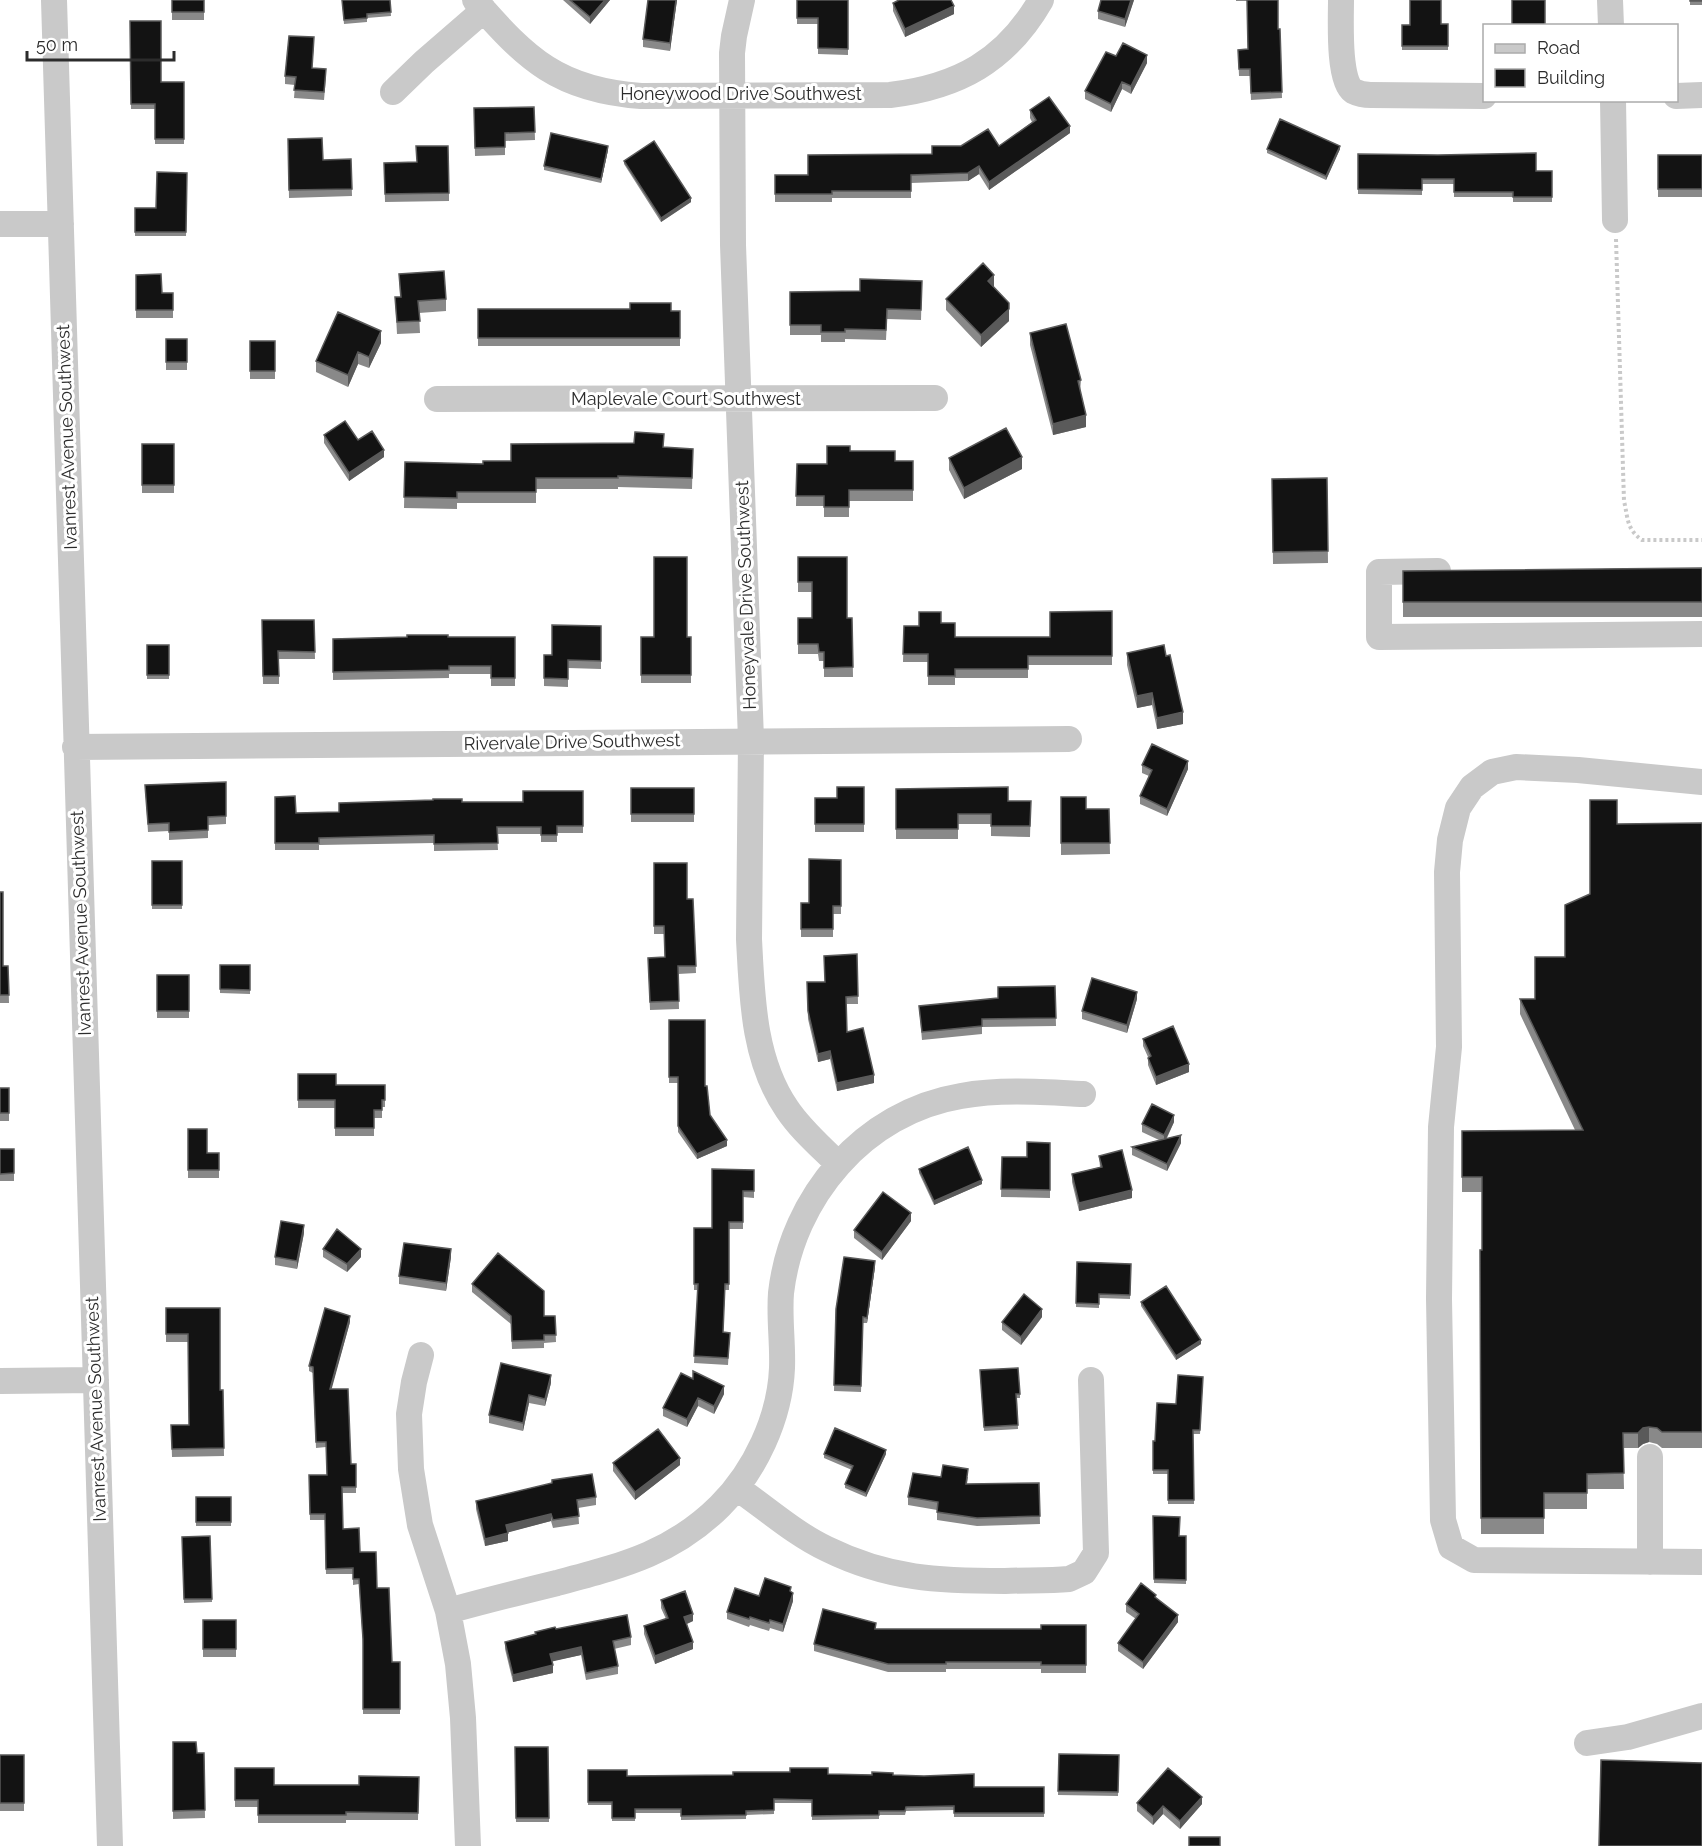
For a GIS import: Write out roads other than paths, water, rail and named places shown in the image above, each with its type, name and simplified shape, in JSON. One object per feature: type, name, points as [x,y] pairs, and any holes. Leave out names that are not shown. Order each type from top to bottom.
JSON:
[{"type":"street","name":"Ivanrest Avenue Southwest","points":[[54,0],[110,1846]]},
{"type":"street","name":"Honeyvale Drive Southwest","points":[[742,0],[734,36],[733,245],[751,740],[749,939],[758,1035],[770,1078],[786,1108],[806,1133],[838,1164]]},
{"type":"street","name":"Honeywood Drive Southwest","points":[[479,5],[530,57],[555,74],[605,92],[641,96],[890,95],[928,89],[954,81],[977,69],[1000,51],[1019,31],[1041,0]]},
{"type":"street","points":[[1341,0],[1345,79],[1353,91],[1371,95],[1483,96]]},
{"type":"street","points":[[1610,0],[1611,24]]},
{"type":"street","points":[[393,92],[479,5]]},
{"type":"street","points":[[1678,96],[1702,95]]},
{"type":"street","points":[[1613,102],[1616,220]]},
{"type":"street","points":[[0,224],[61,224]]},
{"type":"street","name":"Maplevale Court Southwest","points":[[437,399],[935,398]]},
{"type":"street","points":[[1463,571],[1379,572],[1379,637],[1702,634]]},
{"type":"street","name":"Rivervale Drive Southwest","points":[[75,747],[1069,739]]},
{"type":"street","points":[[1702,782],[1578,770],[1516,767],[1492,772],[1472,787],[1458,808],[1450,840],[1447,872],[1449,1047],[1442,1127],[1439,1299],[1443,1520],[1451,1547],[1474,1560],[1702,1562]]},
{"type":"street","points":[[448,1611],[607,1570],[654,1553],[690,1532],[720,1506],[736,1488],[764,1440],[778,1400],[782,1369],[781,1292],[791,1246],[809,1206],[838,1164],[862,1142],[882,1127],[917,1108],[960,1096],[1001,1092],[1083,1094]]},
{"type":"street","points":[[421,1355],[409,1414],[411,1469],[420,1524],[448,1611],[461,1689],[468,1846]]},
{"type":"street","points":[[0,1381],[96,1380]]},
{"type":"street","points":[[736,1488],[825,1548],[879,1570],[943,1580],[1069,1579],[1083,1572],[1095,1553],[1091,1380]]},
{"type":"street","points":[[1650,1457],[1650,1562]]},
{"type":"street","points":[[1587,1743],[1628,1737],[1702,1716]]}]
